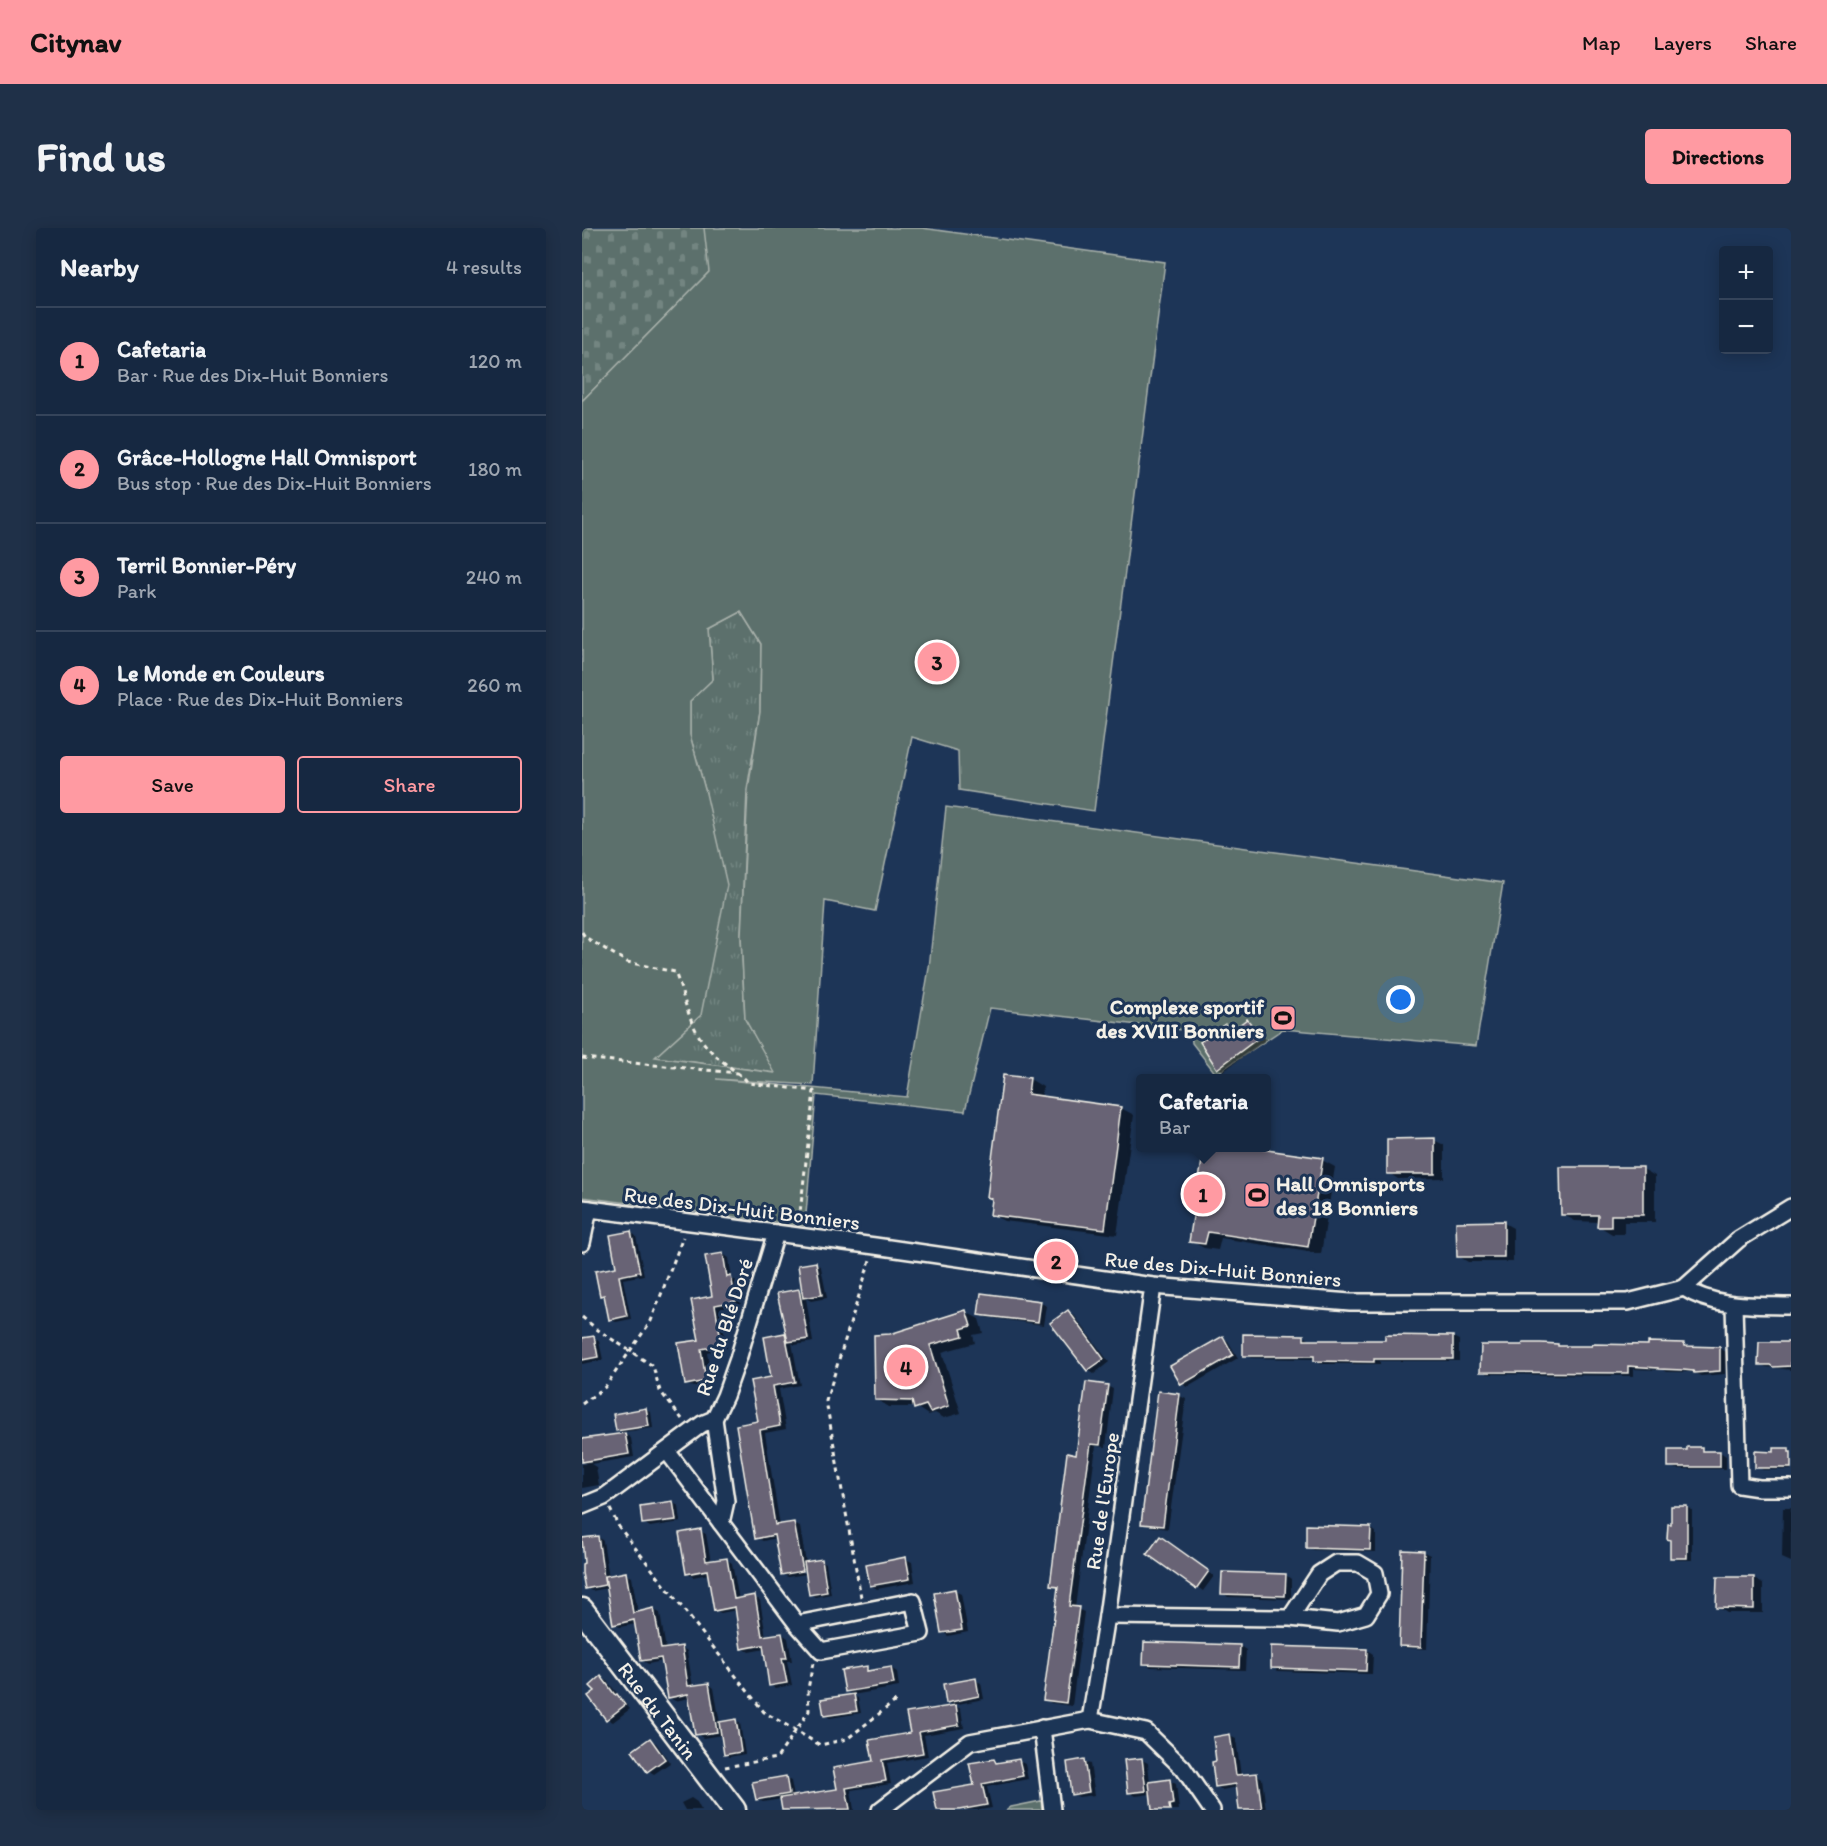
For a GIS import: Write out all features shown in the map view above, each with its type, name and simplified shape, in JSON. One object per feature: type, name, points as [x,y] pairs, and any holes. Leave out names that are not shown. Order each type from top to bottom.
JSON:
[{"type":"street","name":"Rue des Dix-Huit Bonniers","points":[[586,1208],[1153,1286],[1350,1302],[1628,1302],[1684,1288],[1739,1239],[1789,1212]]},
{"type":"street","points":[[582,1243],[586,1208]]},
{"type":"street","name":"Rue du Blé Doré","points":[[582,1506],[604,1497],[692,1432],[714,1419],[738,1359],[776,1233]]},
{"type":"street","name":"Rue de l'Europe","points":[[1090,1720],[1107,1616],[1153,1286]]},
{"type":"street","points":[[1684,1288],[1695,1295],[1734,1305],[1791,1306]]},
{"type":"street","points":[[1734,1305],[1739,1485],[1758,1488],[1791,1488]]},
{"type":"street","points":[[714,1419],[726,1501],[721,1523]]},
{"type":"street","points":[[667,1451],[797,1624],[821,1651],[921,1633],[913,1601],[797,1624]]},
{"type":"street","points":[[1107,1616],[1290,1618],[1338,1623],[1366,1615],[1379,1594],[1375,1573],[1358,1563],[1336,1563],[1319,1574],[1290,1618]]},
{"type":"street","name":"Rue du Tanin","points":[[582,1610],[734,1810]]},
{"type":"street","points":[[880,1810],[970,1742],[1090,1720],[1146,1732],[1183,1768],[1212,1810]]},
{"type":"street","points":[[1042,1728],[1052,1810]]},
{"type":"path","points":[[582,932],[585,937],[627,962],[675,972],[689,1019],[708,1048],[748,1083],[814,1091],[797,1236]]},
{"type":"path","points":[[582,1058],[739,1073]]},
{"type":"path","points":[[582,1404],[605,1387],[651,1321],[690,1222]]},
{"type":"path","points":[[863,1611],[826,1401],[874,1246]]},
{"type":"path","points":[[582,1317],[652,1366],[660,1391],[692,1432]]},
{"type":"path","points":[[604,1497],[619,1527],[764,1712],[820,1745],[843,1740],[898,1699]]},
{"type":"path","points":[[703,1770],[777,1758],[809,1711],[810,1670],[821,1651]]},
{"type":"green space","points":[[582,228],[707,228],[709,272],[582,401]]},
{"type":"green space","points":[[704,228],[922,228],[1165,262],[1094,811],[959,790],[958,751],[912,737],[875,911],[825,901],[813,1085],[716,1079],[907,1097],[929,968],[946,807],[1503,883],[1476,1046],[1283,1029],[1216,1074],[1192,1043],[1191,1031],[990,1008],[965,1111],[816,1095],[805,1226],[582,1197],[582,401],[709,272]],"holes":[[[741,612],[761,644],[760,711],[748,790],[741,935],[745,1019],[775,1073],[655,1057],[701,1015],[727,885],[690,735],[690,701],[713,679],[709,629]]]},
{"type":"green space","points":[[741,612],[761,644],[760,711],[747,790],[741,935],[745,1019],[776,1073],[655,1057],[701,1015],[706,793],[690,735],[690,701],[713,679],[709,629]]},
{"type":"green space","points":[[1041,1801],[1042,1810],[1007,1810],[1011,1807]]},
{"type":"building","points":[[1247,1019],[1261,1036],[1217,1069],[1200,1042],[1225,1024],[1230,1032]]},
{"type":"building","points":[[1003,1075],[1030,1078],[1028,1094],[1121,1107],[1105,1229],[990,1215],[992,1199],[987,1197]]},
{"type":"building","points":[[1435,1138],[1435,1174],[1387,1174],[1387,1139]]},
{"type":"building","name":"Hall Omnisports des 18 Bonniers","points":[[1271,1151],[1323,1158],[1308,1247],[1208,1232],[1205,1244],[1189,1242],[1203,1152]]},
{"type":"building","points":[[1560,1167],[1643,1167],[1643,1215],[1611,1215],[1611,1227],[1597,1227],[1598,1215],[1561,1215]]},
{"type":"building","points":[[1504,1221],[1504,1257],[1457,1257],[1456,1222]]},
{"type":"building","points":[[631,1231],[640,1272],[619,1276],[627,1316],[609,1320],[604,1295],[600,1296],[595,1271],[616,1267],[610,1235]]},
{"type":"building","points":[[723,1253],[727,1277],[731,1276],[736,1301],[715,1305],[722,1345],[701,1349],[706,1381],[685,1385],[678,1343],[699,1340],[691,1300],[712,1296],[705,1256]]},
{"type":"building","points":[[816,1262],[822,1295],[803,1298],[798,1265]]},
{"type":"building","points":[[799,1289],[808,1339],[788,1342],[777,1293]]},
{"type":"building","points":[[981,1293],[1041,1301],[1038,1322],[978,1315]]},
{"type":"building","points":[[966,1310],[971,1326],[961,1329],[963,1336],[930,1345],[949,1406],[930,1412],[926,1405],[914,1409],[912,1401],[875,1400],[874,1335],[890,1334]]},
{"type":"building","points":[[1068,1310],[1104,1359],[1087,1371],[1050,1323]]},
{"type":"building","points":[[785,1333],[795,1382],[773,1386],[780,1426],[760,1430],[775,1525],[794,1522],[803,1571],[781,1575],[774,1535],[755,1539],[736,1425],[758,1421],[750,1381],[771,1377],[764,1337]]},
{"type":"building","points":[[1243,1334],[1304,1335],[1304,1340],[1385,1340],[1385,1335],[1453,1336],[1453,1359],[1374,1359],[1374,1362],[1314,1361],[1314,1356],[1243,1356]]},
{"type":"building","points":[[594,1336],[598,1357],[582,1360],[582,1338]]},
{"type":"building","points":[[1223,1336],[1233,1355],[1181,1385],[1170,1366]]},
{"type":"building","points":[[1648,1342],[1720,1347],[1720,1371],[1694,1373],[1693,1371],[1628,1366],[1628,1373],[1480,1372],[1481,1345],[1541,1343],[1558,1344],[1558,1346],[1648,1345]]},
{"type":"building","points":[[1759,1342],[1791,1342],[1791,1366],[1758,1365]]},
{"type":"building","points":[[1086,1382],[1108,1385],[1100,1445],[1091,1444],[1069,1606],[1079,1607],[1066,1703],[1043,1700],[1058,1587],[1050,1586],[1067,1453],[1076,1455]]},
{"type":"building","points":[[1158,1391],[1180,1394],[1163,1526],[1141,1524]]},
{"type":"building","points":[[646,1408],[649,1426],[616,1431],[613,1414]]},
{"type":"building","points":[[625,1433],[629,1454],[582,1462],[582,1439]]},
{"type":"building","points":[[1687,1447],[1702,1447],[1702,1451],[1720,1451],[1720,1467],[1668,1467],[1668,1450],[1687,1450]]},
{"type":"building","points":[[1774,1448],[1789,1448],[1791,1468],[1755,1468],[1755,1451],[1774,1452]]},
{"type":"building","points":[[673,1501],[676,1520],[642,1524],[640,1506]]},
{"type":"building","points":[[1671,1506],[1687,1506],[1687,1558],[1670,1558],[1670,1540],[1667,1539],[1668,1524],[1671,1524]]},
{"type":"building","points":[[1306,1525],[1371,1527],[1370,1550],[1306,1548]]},
{"type":"building","points":[[701,1529],[706,1561],[727,1558],[734,1599],[755,1595],[762,1636],[782,1633],[787,1658],[782,1658],[787,1683],[769,1686],[763,1645],[741,1649],[735,1607],[714,1611],[707,1570],[686,1574],[679,1533]]},
{"type":"building","points":[[598,1536],[605,1585],[585,1589],[582,1573],[584,1563],[582,1538]]},
{"type":"building","points":[[1160,1536],[1209,1571],[1196,1589],[1147,1554]]},
{"type":"building","points":[[1402,1550],[1424,1551],[1421,1647],[1399,1646]]},
{"type":"building","points":[[906,1557],[910,1579],[870,1586],[866,1565]]},
{"type":"building","points":[[822,1559],[827,1592],[809,1595],[804,1562]]},
{"type":"building","points":[[626,1572],[633,1613],[654,1608],[661,1649],[682,1646],[688,1686],[709,1683],[717,1732],[695,1735],[688,1694],[668,1698],[661,1658],[641,1661],[634,1620],[613,1625],[605,1576]]},
{"type":"building","points":[[1222,1572],[1286,1574],[1285,1596],[1221,1594]]},
{"type":"building","points":[[1717,1577],[1754,1577],[1754,1609],[1716,1608]]},
{"type":"building","points":[[955,1589],[962,1630],[941,1633],[934,1593]]},
{"type":"building","points":[[1144,1642],[1240,1645],[1239,1667],[1143,1664]]},
{"type":"building","points":[[1271,1646],[1367,1649],[1366,1671],[1271,1668]]},
{"type":"building","points":[[867,1666],[867,1671],[891,1667],[894,1684],[845,1692],[841,1670]]},
{"type":"building","points":[[601,1676],[625,1705],[606,1720],[588,1696],[595,1691],[590,1686]]},
{"type":"building","points":[[976,1678],[979,1696],[946,1703],[943,1684]]},
{"type":"building","points":[[854,1694],[857,1711],[824,1716],[821,1699]]},
{"type":"building","points":[[956,1705],[959,1725],[919,1732],[923,1753],[882,1760],[886,1781],[846,1788],[850,1809],[782,1810],[780,1798],[837,1789],[833,1768],[873,1761],[869,1740],[910,1733],[906,1713]]},
{"type":"building","points":[[736,1719],[741,1752],[724,1755],[719,1722]]},
{"type":"building","points":[[1230,1734],[1236,1775],[1257,1773],[1262,1810],[1239,1810],[1236,1784],[1215,1787],[1212,1762],[1216,1761],[1213,1737]]},
{"type":"building","points":[[650,1738],[665,1759],[647,1772],[632,1751]]},
{"type":"building","points":[[1142,1758],[1146,1791],[1128,1793],[1124,1760]]},
{"type":"building","points":[[994,1759],[996,1763],[1019,1759],[1023,1776],[982,1784],[987,1805],[959,1810],[937,1810],[933,1792],[974,1785],[969,1763]]},
{"type":"building","points":[[1084,1759],[1089,1792],[1071,1795],[1067,1762]]},
{"type":"building","points":[[786,1776],[789,1794],[756,1800],[752,1782]]},
{"type":"building","points":[[1170,1779],[1173,1804],[1169,1805],[1170,1810],[1152,1810],[1149,1782]]},
{"type":"place","name":"Terril Bonnier-Péry","points":[[937,662]]},
{"type":"place","name":"Complexe sportif des XVIII Bonniers","points":[[1283,1018]]},
{"type":"place","name":"Cafetaria","points":[[1203,1194]]},
{"type":"place","name":"Hall Omnisports des 18 Bonniers","points":[[1257,1195]]},
{"type":"place","name":"Grâce-Hollogne Hall Omnisport","points":[[1056,1261]]},
{"type":"place","name":"Le Monde en Couleurs","points":[[906,1367]]}]
